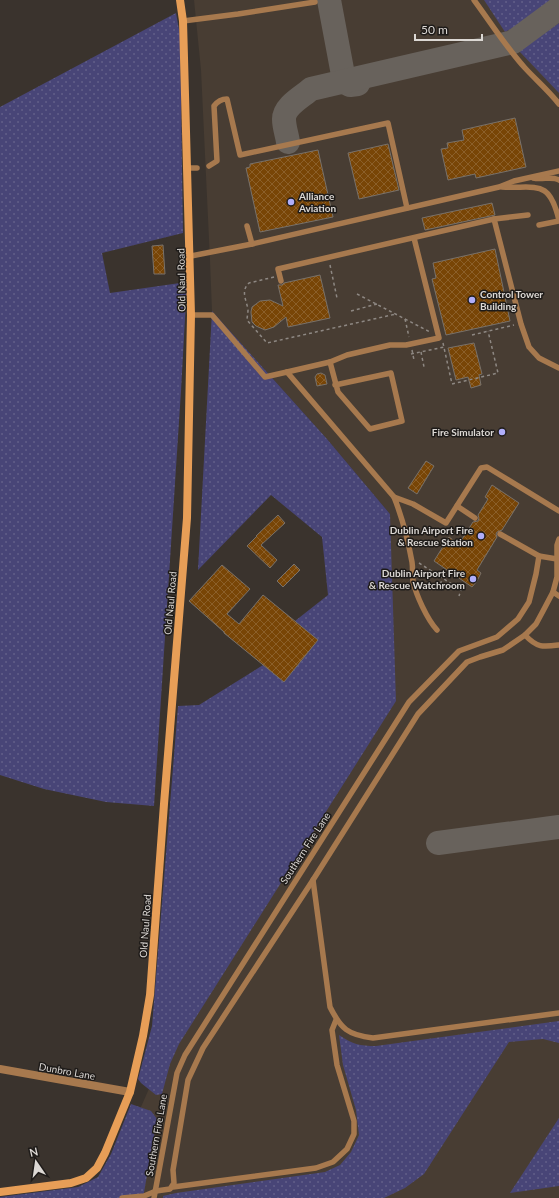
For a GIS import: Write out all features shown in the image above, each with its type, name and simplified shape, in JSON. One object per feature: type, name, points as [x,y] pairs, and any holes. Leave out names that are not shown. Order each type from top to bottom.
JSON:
[{"type":"main road","name":"Old Naul Road","points":[[0,1192],[71,1183],[86,1178],[97,1168],[105,1153],[130,1092],[143,1036],[150,995],[187,518],[192,315],[183,21],[180,0]]},
{"type":"street","name":"Dunbro Lane","points":[[0,1069],[130,1092]]},
{"type":"lane","points":[[474,0],[524,67],[550,92],[559,104]]},
{"type":"lane","points":[[183,21],[314,2]]},
{"type":"lane","points":[[209,166],[217,161],[214,106],[217,102],[224,99],[227,99],[240,155],[388,123],[407,208]]},
{"type":"lane","points":[[188,168],[197,168]]},
{"type":"lane","points":[[191,256],[252,244],[499,187],[514,181],[559,171]]},
{"type":"lane","points":[[530,177],[541,180],[554,178],[559,180]]},
{"type":"lane","points":[[499,187],[515,188],[532,186],[545,191],[553,200],[559,221],[539,226]]},
{"type":"lane","points":[[280,278],[278,269],[494,219],[528,215]]},
{"type":"lane","points":[[494,219],[521,324],[529,347],[539,358],[559,368]]},
{"type":"lane","points":[[247,226],[252,244]]},
{"type":"lane","points":[[192,315],[212,315],[265,376],[330,362],[347,355],[390,345],[406,345],[439,338],[414,238]]},
{"type":"lane","points":[[330,362],[335,385],[338,392],[370,429],[402,421],[391,373],[335,385]]},
{"type":"lane","points":[[287,372],[394,497],[404,529],[418,596],[432,624],[437,630]]},
{"type":"lane","points":[[394,497],[413,504],[446,523],[481,468],[487,467],[559,511]]},
{"type":"lane","points":[[457,506],[475,518]]},
{"type":"lane","points":[[500,534],[539,556],[557,559]]},
{"type":"lane","points":[[173,1187],[173,1170],[188,1080],[203,1048],[313,880],[418,714],[467,662],[480,656],[503,650],[525,635],[536,624],[553,592],[557,577],[557,545],[559,539]]},
{"type":"lane","name":"Southern Fire Lane","points":[[154,1198],[177,1073],[184,1054],[409,702],[459,651],[497,637],[518,619],[529,602],[539,556]]},
{"type":"lane","points":[[553,592],[559,596]]},
{"type":"lane","points":[[525,635],[532,643],[538,646],[545,647],[559,645]]},
{"type":"lane","points":[[313,880],[330,1007],[336,1020],[347,1030],[358,1036],[373,1038],[559,1013]]},
{"type":"lane","points":[[122,1198],[144,1196],[156,1191],[166,1190],[173,1187],[316,1168],[333,1162],[347,1149],[354,1134],[354,1121],[337,1065],[332,1030],[336,1020]]},
{"type":"path","points":[[328,258],[338,298]]},
{"type":"path","points":[[280,278],[249,283],[245,286],[244,291],[248,312],[247,320],[267,343],[396,314]]},
{"type":"path","points":[[357,294],[428,330],[439,338],[443,342],[452,384],[498,374],[488,331]]},
{"type":"path","points":[[351,311],[377,304]]},
{"type":"path","points":[[472,335],[521,324]]},
{"type":"path","points":[[411,354],[444,347]]},
{"type":"path","points":[[421,352],[424,367]]},
{"type":"path","points":[[416,561],[461,590],[459,596]]},
{"type":"path","points":[[440,584],[444,578]]},
{"type":"shaded area","points":[[194,0],[559,0],[559,1198],[48,1198],[104,1191],[159,1066],[390,514],[327,439],[212,311],[201,70]]},
{"type":"shaded area","points":[[484,0],[555,0],[524,22],[505,32]]},
{"type":"shaded area","points":[[176,13],[180,35],[183,233],[102,253],[110,293],[187,282],[154,806],[106,802],[44,789],[0,775],[0,107]]},
{"type":"shaded area","points":[[559,23],[559,93],[519,51]]},
{"type":"shaded area","points":[[212,311],[327,439],[390,514],[396,701],[179,1044],[170,1064],[162,1094],[156,1095],[138,1079],[152,1026],[178,706],[199,705],[263,665],[284,682],[318,640],[295,621],[328,595],[322,537],[271,495],[198,570]]},
{"type":"shaded area","points":[[559,1021],[559,1043],[543,1039],[509,1042],[424,1174],[405,1188],[384,1198],[163,1198],[163,1196],[176,1193],[325,1172],[340,1165],[351,1152],[359,1135],[356,1110],[343,1065],[339,1035],[356,1044],[376,1046]]},
{"type":"shaded area","points":[[131,1104],[151,1111],[157,1119],[143,1198],[0,1198],[78,1187],[98,1177],[111,1154]]},
{"type":"shaded area","points":[[559,1118],[559,1186],[510,1193]]},
{"type":"building","points":[[515,118],[526,167],[476,178],[475,174],[448,180],[441,149],[448,148],[447,143],[464,140],[462,130]]},
{"type":"building","points":[[388,144],[399,190],[359,199],[348,153]]},
{"type":"building","name":"Alliance Aviation","points":[[318,150],[333,217],[260,232],[246,168],[250,167],[250,164]]},
{"type":"building","points":[[492,203],[495,215],[425,230],[422,218]]},
{"type":"building","points":[[163,245],[165,274],[154,274],[152,246]]},
{"type":"building","name":"Control Tower Building","points":[[495,249],[510,321],[446,335],[432,279],[436,278],[433,263]]},
{"type":"building","points":[[320,275],[330,318],[288,327],[286,317],[274,327],[265,330],[256,326],[252,322],[252,307],[260,301],[270,300],[283,306],[278,285]]},
{"type":"building","points":[[474,343],[482,374],[479,375],[481,385],[471,388],[468,377],[456,380],[448,348]]},
{"type":"building","points":[[321,373],[325,375],[327,384],[317,386],[315,377],[317,374]]},
{"type":"building","points":[[426,461],[434,466],[417,494],[408,488]]},
{"type":"building","name":"Dublin Airport Fire & Rescue Station","points":[[492,485],[519,503],[502,530],[497,532],[497,537],[477,570],[481,573],[472,587],[434,561],[449,537],[459,544],[473,522],[478,521],[478,515],[488,499],[485,497]]},
{"type":"building","points":[[278,515],[285,523],[261,545],[277,560],[270,568],[247,546]]},
{"type":"building","points":[[294,564],[300,570],[283,587],[277,581]]},
{"type":"building","points":[[222,565],[250,589],[227,614],[239,624],[263,595],[318,640],[284,682],[224,633],[189,601]]},
{"type":"taxiway","points":[[329,0],[344,80],[350,85],[358,84]]},
{"type":"taxiway","points":[[288,142],[284,122],[285,114],[294,102],[311,89],[513,42],[559,8]]},
{"type":"taxiway","points":[[438,843],[559,827]]},
{"type":"place","name":"Alliance Aviation","points":[[291,202]]},
{"type":"place","name":"Control Tower Building","points":[[472,300]]},
{"type":"place","name":"Fire Simulator","points":[[502,432]]},
{"type":"place","name":"Dublin Airport Fire & Rescue Station","points":[[481,536]]},
{"type":"place","name":"Dublin Airport Fire & Rescue Watchroom","points":[[473,579]]}]
